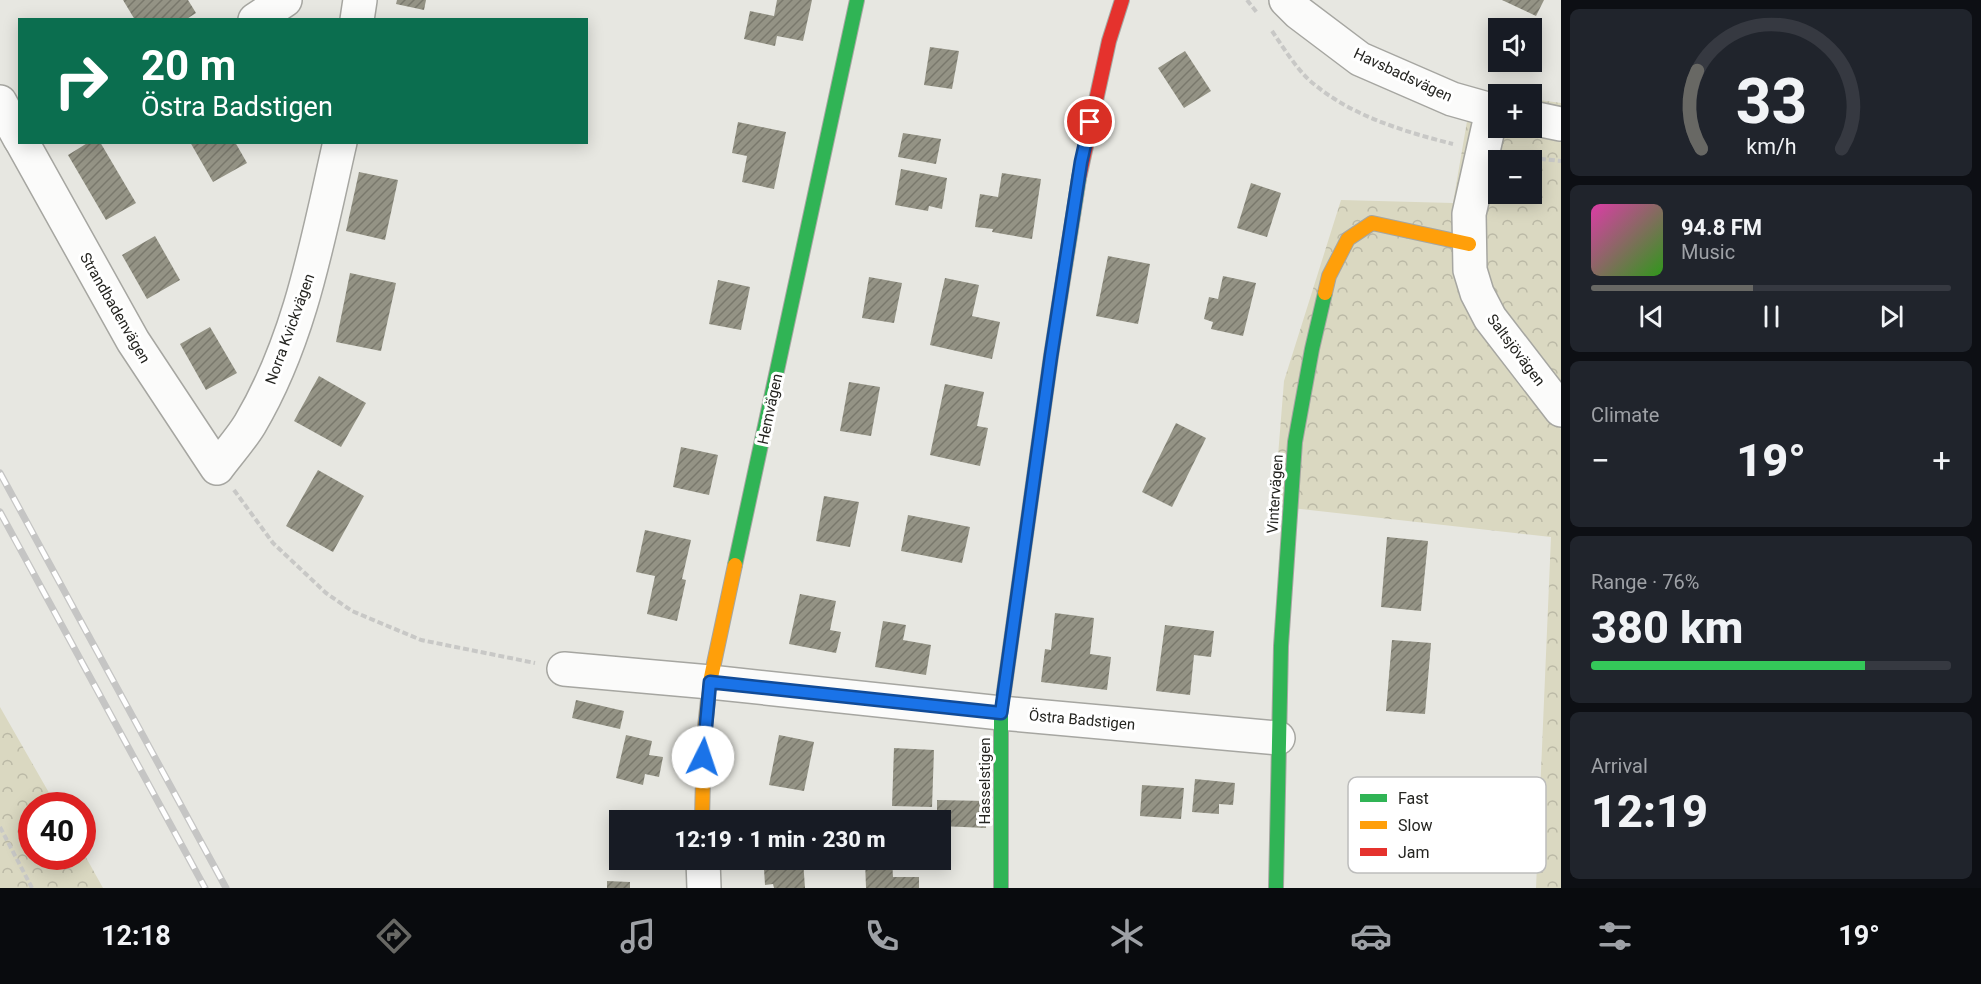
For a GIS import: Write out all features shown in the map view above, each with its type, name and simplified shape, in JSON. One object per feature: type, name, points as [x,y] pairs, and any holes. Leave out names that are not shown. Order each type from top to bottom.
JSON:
[{"type":"street","points":[[258,18],[285,0]]},
{"type":"street","points":[[357,18],[360,0]]},
{"type":"street","name":"Hemvägen","points":[[702,810],[704,736],[710,682],[857,0]]},
{"type":"street","name":"Hasselstigen","points":[[1001,888],[1001,713],[1051,356],[1081,162],[1109,41],[1122,0]]},
{"type":"street","name":"Havsbadsvägen","points":[[1286,0],[1299,13],[1360,59],[1452,99],[1488,110]]},
{"type":"street","name":"Strandbadenvägen","points":[[0,102],[18,135]]},
{"type":"street","points":[[1542,120],[1561,124]]},
{"type":"street","name":"Saltsjövägen","points":[[1488,138],[1469,214],[1470,270],[1477,293],[1490,318],[1561,410]]},
{"type":"street","name":"Strandbadenvägen","points":[[23,144],[133,341],[217,468]]},
{"type":"street","name":"Norra Kvickvägen","points":[[217,468],[250,425],[274,380],[307,287],[340,144]]},
{"type":"street","name":"Vintervägen","points":[[1276,888],[1281,646],[1295,442],[1312,349],[1329,276],[1348,239],[1372,223],[1470,244]]},
{"type":"street","name":"Östra Badstigen","points":[[564,669],[1278,738]]},
{"type":"street","points":[[703,870],[704,888]]},
{"type":"path","points":[[217,468],[273,543],[326,593],[352,611],[421,640],[564,669]]},
{"type":"path","points":[[0,827],[32,888]]},
{"type":"green space","points":[[1472,92],[1488,114],[1488,138],[1542,138],[1542,100],[1561,103],[1561,888],[1536,888],[1537,873],[1546,873],[1546,777],[1541,777],[1551,537],[1274,506],[1284,381],[1341,200],[1453,203]]},
{"type":"green space","points":[[0,707],[49,792],[18,792],[18,870],[93,870],[103,888],[0,888]]},
{"type":"building","points":[[123,0],[188,0],[196,13],[188,18],[134,18]]},
{"type":"building","points":[[397,0],[426,0],[424,10],[396,4]]},
{"type":"building","points":[[777,0],[812,0],[803,41],[777,36],[775,46],[744,39],[750,11],[774,16]]},
{"type":"building","points":[[1502,0],[1544,0],[1536,16]]},
{"type":"building","points":[[930,47],[959,51],[952,89],[924,85]]},
{"type":"building","points":[[1185,51],[1211,91],[1184,108],[1158,68]]},
{"type":"building","points":[[738,122],[786,132],[774,189],[742,182],[747,156],[732,153]]},
{"type":"building","points":[[903,133],[941,139],[936,164],[898,157]]},
{"type":"building","points":[[86,144],[101,144],[136,203],[106,220],[68,155]]},
{"type":"building","points":[[191,144],[236,144],[247,163],[213,182]]},
{"type":"building","points":[[901,169],[947,178],[942,209],[929,206],[928,211],[895,205]]},
{"type":"building","points":[[359,172],[398,180],[385,240],[346,231]]},
{"type":"building","points":[[1002,173],[1041,179],[1032,239],[975,227],[980,194],[998,197]]},
{"type":"building","points":[[1251,183],[1281,193],[1267,237],[1237,228]]},
{"type":"building","points":[[155,236],[180,280],[147,299],[122,255]]},
{"type":"building","points":[[1108,256],[1150,264],[1138,324],[1096,316]]},
{"type":"building","points":[[350,273],[396,283],[381,351],[336,342]]},
{"type":"building","points":[[1223,276],[1256,283],[1243,336],[1211,329],[1213,322],[1204,319],[1209,297],[1218,299]]},
{"type":"building","points":[[869,277],[902,283],[894,323],[862,318]]},
{"type":"building","points":[[945,278],[979,285],[972,316],[1000,322],[992,359],[930,345]]},
{"type":"building","points":[[718,280],[750,287],[741,330],[709,324]]},
{"type":"building","points":[[210,327],[237,373],[206,390],[180,344]]},
{"type":"building","points":[[319,376],[366,403],[341,447],[294,421]]},
{"type":"building","points":[[849,382],[880,387],[871,436],[840,431]]},
{"type":"building","points":[[945,384],[984,392],[977,426],[988,428],[980,466],[930,455]]},
{"type":"building","points":[[1176,423],[1206,438],[1172,507],[1142,492]]},
{"type":"building","points":[[681,447],[718,455],[709,495],[673,487]]},
{"type":"building","points":[[318,470],[364,496],[333,552],[286,526]]},
{"type":"building","points":[[824,496],[859,502],[850,547],[816,541]]},
{"type":"building","points":[[908,515],[970,527],[962,563],[901,551]]},
{"type":"building","points":[[645,530],[691,540],[682,579],[686,580],[677,621],[647,614],[655,576],[636,572]]},
{"type":"building","points":[[1387,537],[1428,541],[1421,611],[1381,607]]},
{"type":"building","points":[[800,594],[836,601],[830,630],[841,632],[836,653],[789,644]]},
{"type":"building","points":[[1055,613],[1094,618],[1090,654],[1111,657],[1107,690],[1041,682],[1045,649],[1051,650]]},
{"type":"building","points":[[883,621],[906,625],[903,640],[931,645],[926,675],[875,667]]},
{"type":"building","points":[[1165,625],[1214,631],[1211,657],[1194,655],[1190,695],[1156,691]]},
{"type":"building","points":[[1392,640],[1431,643],[1425,714],[1386,711]]},
{"type":"building","points":[[576,700],[624,711],[620,729],[572,718]]},
{"type":"building","points":[[626,735],[652,741],[649,755],[663,757],[659,777],[645,774],[643,785],[616,778]]},
{"type":"building","points":[[779,735],[814,742],[804,791],[769,785]]},
{"type":"building","points":[[894,748],[934,750],[932,807],[892,806]]},
{"type":"building","points":[[1195,779],[1235,783],[1233,805],[1219,804],[1219,814],[1192,812]]},
{"type":"building","points":[[1142,785],[1184,788],[1181,819],[1140,816]]},
{"type":"building","points":[[937,800],[986,801],[986,828],[951,826],[951,810],[937,810]]},
{"type":"building","points":[[764,870],[804,870],[805,888],[774,888],[773,884],[765,885]]},
{"type":"building","points":[[865,870],[893,870],[893,877],[919,877],[919,888],[866,888]]},
{"type":"building","points":[[607,881],[630,882],[630,888],[607,888]]},
{"type":"railway","points":[[0,473],[226,888]]},
{"type":"railway","points":[[0,512],[205,888]]},
{"type":"traffic: fast","points":[[735,565],[857,0]]},
{"type":"traffic: fast","points":[[1001,888],[1001,713],[1051,356],[1079,178]]},
{"type":"traffic: fast","points":[[1276,888],[1281,646],[1295,442],[1325,293]]},
{"type":"traffic: slow","points":[[1325,293],[1329,276],[1348,239],[1372,223],[1469,244]]},
{"type":"traffic: slow","points":[[702,810],[704,736],[710,682],[735,565]]},
{"type":"traffic: jam","points":[[1079,178],[1109,41],[1122,0]]},
{"type":"route","points":[[703,757],[710,682],[1001,713],[1051,356],[1081,162],[1090,122]]}]
